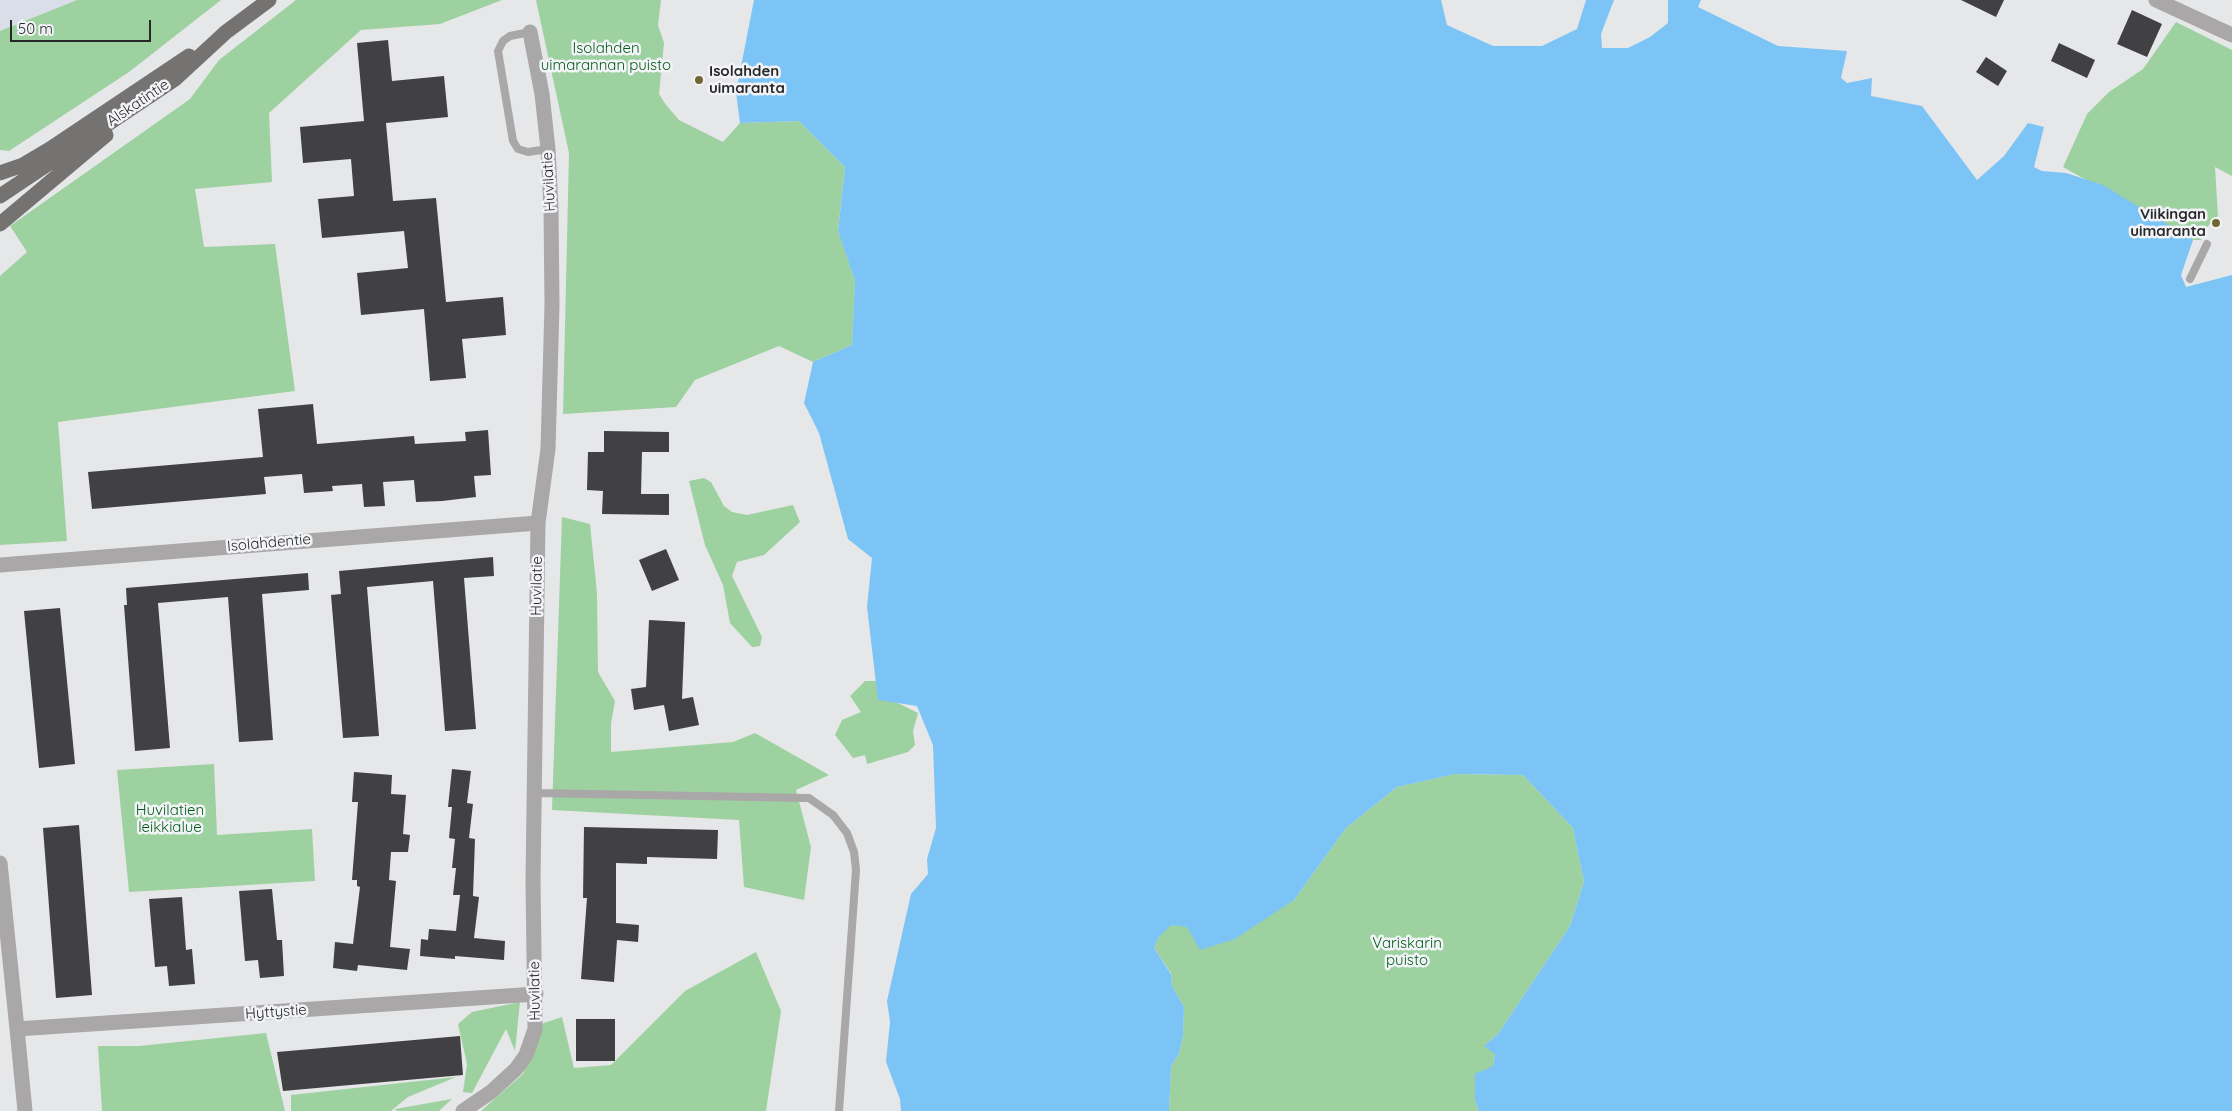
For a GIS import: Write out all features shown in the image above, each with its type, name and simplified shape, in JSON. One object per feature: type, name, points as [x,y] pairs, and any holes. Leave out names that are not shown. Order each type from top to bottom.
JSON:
[{"type":"main road","name":"Alskatintie","points":[[0,196],[175,79],[226,32],[269,0]]},
{"type":"main road","points":[[0,173],[23,165],[50,149],[226,32]]},
{"type":"main road","points":[[0,224],[175,79]]},
{"type":"street","points":[[2156,0],[2232,35]]},
{"type":"street","name":"Huvilatie","points":[[463,1111],[516,1069],[526,1054],[535,1029],[536,994],[532,881],[538,523],[548,450],[551,376],[551,209],[548,149],[542,94],[530,32]]},
{"type":"street","name":"Isolahdentie","points":[[0,565],[538,523]]},
{"type":"street","points":[[0,863],[25,1111]]},
{"type":"street","name":"Hyttystie","points":[[17,1029],[536,994]]},
{"type":"lane","points":[[530,32],[510,36],[503,41],[498,50],[513,141],[518,149],[528,152],[548,149]]},
{"type":"lane","points":[[2190,279],[2207,244]]},
{"type":"lane","points":[[534,793],[809,798],[833,815],[847,833],[854,852],[856,870],[839,1111]]},
{"type":"shaded area","points":[[0,0],[77,0],[0,31]]},
{"type":"green space","points":[[77,0],[221,0],[129,72],[9,151],[0,150],[0,31]]},
{"type":"green space","points":[[296,0],[502,0],[440,24],[361,30],[269,113],[272,182],[195,189],[204,247],[275,244],[295,391],[58,422],[67,541],[0,545],[0,276],[27,252],[10,226],[190,99],[219,60]]},
{"type":"green space","name":"Isolahden uimarannan puisto","points":[[536,0],[661,0],[658,25],[664,43],[659,94],[679,120],[723,142],[740,123],[799,121],[845,167],[838,230],[855,281],[852,345],[813,362],[779,346],[695,380],[676,407],[563,414],[569,153]]},
{"type":"green space","points":[[2176,22],[2232,50],[2232,176],[2215,167],[2218,216],[2202,232],[2201,240],[2193,240],[2063,167],[2087,114],[2109,92],[2143,69]]},
{"type":"green space","points":[[704,478],[711,482],[724,506],[732,512],[747,515],[793,505],[800,522],[764,555],[737,562],[732,576],[762,637],[760,646],[752,647],[730,623],[723,585],[705,545],[689,481]]},
{"type":"green space","points":[[562,517],[590,524],[597,593],[598,672],[615,701],[611,723],[611,752],[733,742],[755,733],[829,775],[796,790],[811,847],[804,900],[744,887],[739,820],[552,810]]},
{"type":"green space","points":[[865,681],[876,681],[878,697],[900,704],[918,713],[913,731],[915,745],[908,752],[867,764],[865,755],[853,758],[835,735],[842,720],[861,712],[850,696]]},
{"type":"green space","name":"Huvilatien leikkialue","points":[[214,764],[217,835],[312,829],[315,881],[129,892],[117,770]]},
{"type":"green space","name":"Variskarin puisto","points":[[1454,774],[1523,775],[1573,828],[1584,882],[1570,926],[1498,1034],[1485,1045],[1495,1053],[1493,1066],[1475,1101],[1479,1111],[1169,1111],[1171,1066],[1179,1054],[1183,1036],[1184,1007],[1172,986],[1171,973],[1154,948],[1158,938],[1170,925],[1187,926],[1294,900],[1346,828],[1397,787]]},
{"type":"green space","points":[[756,952],[781,1011],[766,1111],[481,1111],[523,1074],[541,1024],[562,1017],[574,1068],[611,1065],[685,991]]},
{"type":"green space","points":[[520,1002],[515,1051],[506,1029],[472,1093],[463,1092],[467,1064],[458,1024],[472,1012]]},
{"type":"green space","points":[[266,1033],[285,1111],[102,1111],[98,1046],[139,1046]]},
{"type":"green space","points":[[456,1077],[408,1097],[391,1111],[291,1111],[291,1095]]},
{"type":"green space","points":[[452,1099],[439,1111],[397,1111],[395,1109]]},
{"type":"water","points":[[754,0],[1441,0],[1447,25],[1493,46],[1542,46],[1577,29],[1586,0],[1614,0],[1601,34],[1602,48],[1628,48],[1650,37],[1668,23],[1668,0],[1701,0],[1698,7],[1778,46],[1847,51],[1841,78],[1847,83],[1872,78],[1871,96],[1922,106],[1977,180],[2004,156],[2028,123],[2044,127],[2034,167],[2042,171],[2066,173],[2103,185],[2193,240],[2181,275],[2186,287],[2232,275],[2232,1111],[1479,1111],[1475,1101],[1475,1074],[1493,1066],[1495,1054],[1484,1046],[1498,1034],[1570,926],[1584,882],[1573,828],[1523,775],[1455,774],[1397,787],[1346,828],[1294,900],[1235,939],[1200,950],[1187,927],[1171,925],[1158,938],[1154,948],[1171,974],[1172,986],[1184,1007],[1183,1036],[1179,1054],[1171,1066],[1169,1111],[901,1111],[900,1099],[886,1062],[890,1022],[887,1001],[911,894],[928,874],[927,859],[936,828],[933,745],[917,706],[878,700],[867,607],[872,558],[848,539],[819,433],[804,403],[813,362],[852,345],[855,281],[838,231],[845,167],[799,121],[740,123],[736,92]]},
{"type":"building","points":[[1961,0],[2004,0],[1996,17]]},
{"type":"building","points":[[2132,10],[2162,24],[2147,57],[2117,44]]},
{"type":"building","points":[[388,40],[392,81],[444,76],[448,117],[386,123],[393,201],[436,198],[446,302],[503,297],[506,335],[462,339],[466,378],[430,381],[424,309],[361,315],[357,273],[408,268],[404,231],[322,238],[318,199],[354,196],[351,159],[303,163],[300,127],[364,121],[357,43]]},
{"type":"building","points":[[2059,43],[2095,60],[2087,78],[2051,61]]},
{"type":"building","points":[[1986,57],[2007,71],[1998,86],[1976,72]]},
{"type":"building","points":[[313,404],[317,444],[414,436],[415,444],[466,441],[465,432],[488,430],[491,475],[474,476],[476,497],[442,501],[416,502],[414,480],[383,482],[385,506],[364,507],[362,484],[332,486],[333,491],[304,493],[302,474],[264,477],[266,494],[92,509],[88,472],[263,457],[258,409]]},
{"type":"building","points":[[604,431],[669,432],[669,452],[642,452],[641,494],[669,494],[669,515],[602,514],[603,491],[587,490],[588,452],[604,452]]},
{"type":"building","points":[[666,549],[679,580],[652,591],[639,560]]},
{"type":"building","points":[[493,557],[494,576],[464,578],[476,729],[445,731],[433,581],[367,587],[379,736],[343,738],[331,595],[341,594],[339,571]]},
{"type":"building","points":[[308,573],[309,590],[262,594],[273,740],[239,742],[228,597],[158,603],[170,748],[135,751],[124,605],[127,605],[126,588]]},
{"type":"building","points":[[60,608],[75,764],[39,768],[24,611]]},
{"type":"building","points":[[649,620],[685,622],[682,699],[693,697],[699,725],[669,731],[664,705],[634,710],[631,689],[646,687]]},
{"type":"building","points":[[452,769],[471,771],[467,803],[473,804],[469,838],[475,839],[473,896],[479,897],[474,938],[505,941],[504,960],[455,956],[455,959],[420,956],[421,939],[428,940],[429,929],[456,931],[460,895],[453,895],[456,868],[452,868],[455,839],[449,838],[452,807],[448,807]]},
{"type":"building","points":[[354,772],[392,775],[391,794],[406,795],[403,834],[410,835],[408,852],[391,852],[389,880],[396,881],[390,947],[410,949],[407,970],[358,965],[357,971],[333,968],[335,942],[353,944],[360,887],[357,886],[357,880],[352,880],[358,802],[352,802]]},
{"type":"building","points":[[79,825],[92,995],[56,998],[43,828]]},
{"type":"building","points":[[584,827],[718,830],[717,859],[647,857],[647,864],[616,863],[616,923],[639,925],[638,942],[617,940],[614,982],[581,979],[587,898],[583,898]]},
{"type":"building","points":[[272,889],[277,940],[282,940],[284,976],[260,978],[258,960],[245,961],[239,891]]},
{"type":"building","points":[[182,897],[186,950],[192,949],[195,984],[169,986],[167,966],[155,967],[149,899]]},
{"type":"building","points":[[576,1019],[615,1019],[615,1061],[576,1061]]},
{"type":"building","points":[[460,1036],[463,1075],[283,1091],[277,1052]]},
{"type":"place","name":"Isolahden uimaranta","points":[[699,80]]},
{"type":"place","name":"Viikingan uimaranta","points":[[2216,223]]}]
